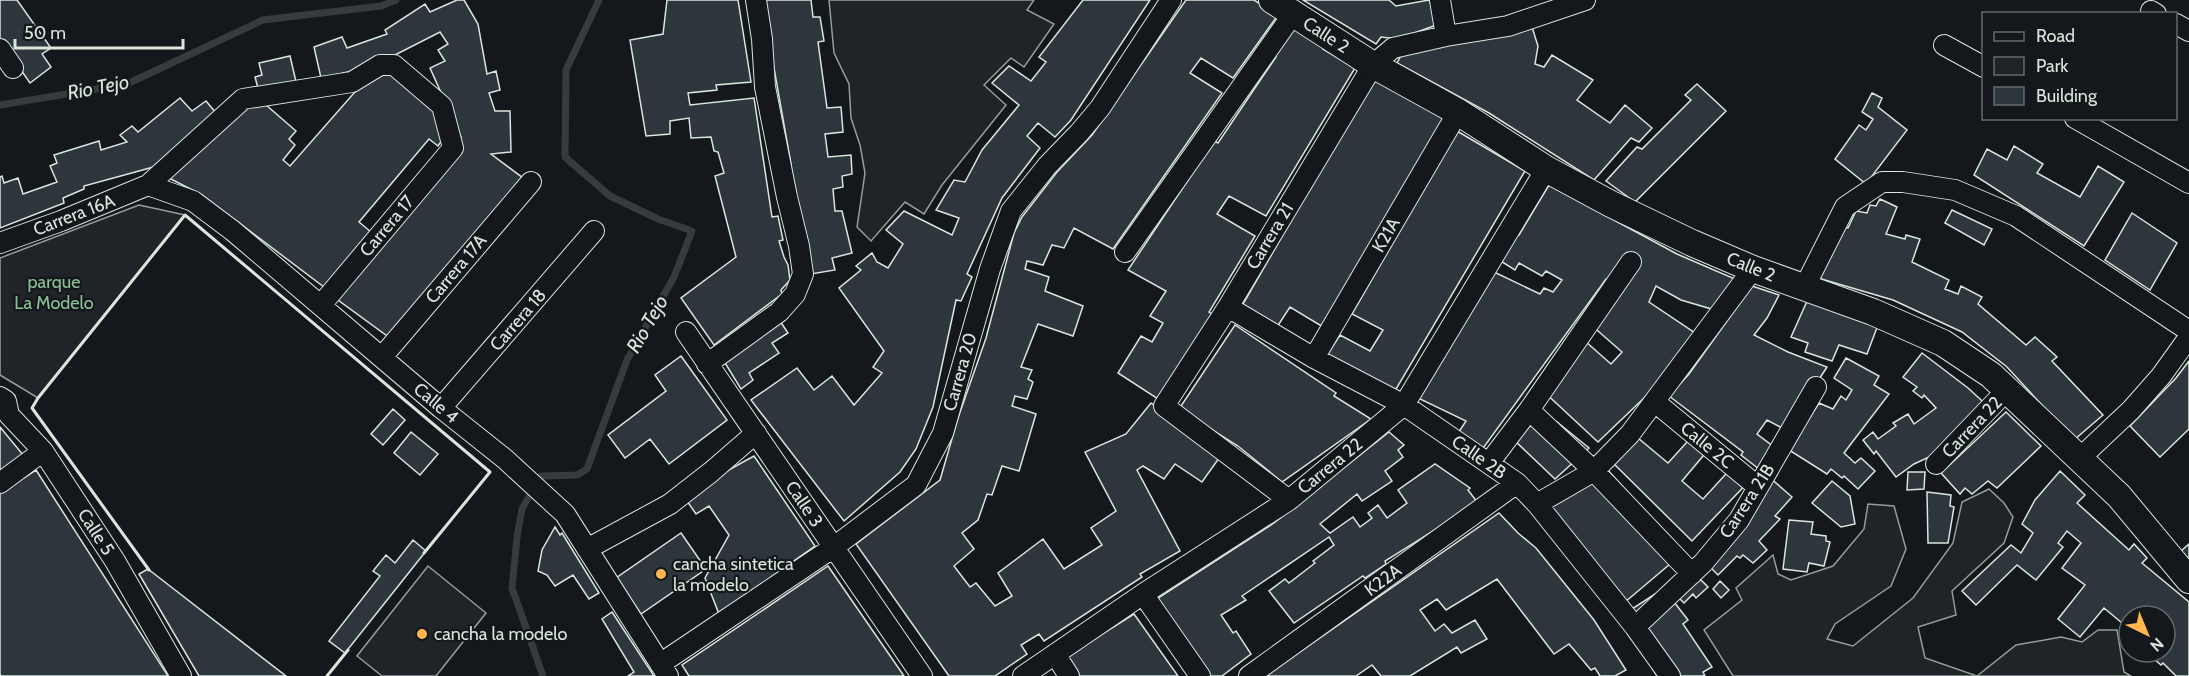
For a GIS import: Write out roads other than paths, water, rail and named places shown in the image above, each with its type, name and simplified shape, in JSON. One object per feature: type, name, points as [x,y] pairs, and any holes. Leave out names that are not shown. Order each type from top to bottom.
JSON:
[{"type":"street","points":[[707,364],[779,312],[795,294],[803,274],[765,87],[762,39],[756,0]]},
{"type":"street","name":"Carrera 20","points":[[664,670],[916,485],[943,433],[990,269],[1011,211],[1047,166],[1100,108],[1171,0]]},
{"type":"street","name":"Calle 2","points":[[1272,0],[1373,65],[1458,112],[1546,169],[1611,204],[1753,269],[1873,312],[1943,343],[1991,375],[2119,496],[2189,580]]},
{"type":"street","points":[[1440,0],[1446,36]]},
{"type":"street","points":[[1373,65],[1393,48],[1446,36],[1508,26],[1585,0]]},
{"type":"street","points":[[1125,252],[1293,14]]},
{"type":"street","points":[[1944,45],[1982,66]]},
{"type":"street","points":[[0,49],[13,68]]},
{"type":"street","name":"Carrera 16A","points":[[0,243],[148,185],[243,99],[352,82],[380,65],[394,65],[442,105],[453,148]]},
{"type":"street","name":"Carrera 21","points":[[1289,500],[1164,406],[1228,308],[1373,65]]},
{"type":"street","name":"K21A","points":[[1314,358],[1458,112]]},
{"type":"street","points":[[2079,120],[2189,183]]},
{"type":"street","name":"Carrera 17","points":[[321,305],[453,148]]},
{"type":"street","name":"Carrera 22","points":[[1023,676],[1143,594],[1289,500],[1404,405],[1546,169]]},
{"type":"street","name":"Carrera 17A","points":[[382,357],[531,182]]},
{"type":"street","points":[[1804,288],[1845,207],[1882,182],[1903,182],[1955,190],[2016,216],[2189,331]]},
{"type":"street","name":"Calle 4","points":[[148,185],[193,201],[505,459],[565,514],[664,670]]},
{"type":"street","name":"Carrera 18","points":[[441,408],[594,231]]},
{"type":"street","points":[[1489,463],[1529,410],[1631,262]]},
{"type":"street","points":[[1537,504],[1594,471],[1630,434],[1753,269]]},
{"type":"street","name":"Calle 2B","points":[[1228,308],[1314,358],[1404,405],[1517,483],[1537,504],[1635,627],[1670,676]]},
{"type":"street","name":"Calle 3","points":[[686,332],[922,676]]},
{"type":"street","points":[[2079,459],[2131,410],[2161,376],[2189,337]]},
{"type":"street","name":"Carrera 21B","points":[[1635,627],[1692,574],[1739,520],[1816,387]]},
{"type":"street","name":"Carrera 22","points":[[1936,464],[2007,390]]},
{"type":"street","name":"Calle 5","points":[[0,397],[6,401],[9,414],[43,451],[115,561],[181,676]]},
{"type":"street","name":"Calle 2C","points":[[1655,402],[1758,487]]},
{"type":"street","points":[[1529,410],[1594,471],[1692,574]]},
{"type":"street","points":[[587,549],[670,504],[756,433]]},
{"type":"street","points":[[0,483],[43,451]]},
{"type":"street","name":"K22A","points":[[1249,676],[1517,483]]},
{"type":"street","points":[[1143,594],[1200,676]]},
{"type":"street","points":[[1055,654],[1069,676]]},
{"type":"waterway","name":"Rio Tejo","points":[[0,105],[127,84],[263,20],[381,6],[396,0]]},
{"type":"waterway","name":"Rio Tejo","points":[[543,676],[512,588],[522,509],[541,476],[577,475],[587,469],[627,360],[674,277],[692,231],[658,219],[610,196],[565,157],[566,70],[599,0]]},
{"type":"place","name":"cancha sintetica la modelo","points":[[661,574]]},
{"type":"place","name":"cancha la modelo","points":[[422,634]]},
{"type":"park label","name":"parque La Modelo","points":[[54,292]]}]
